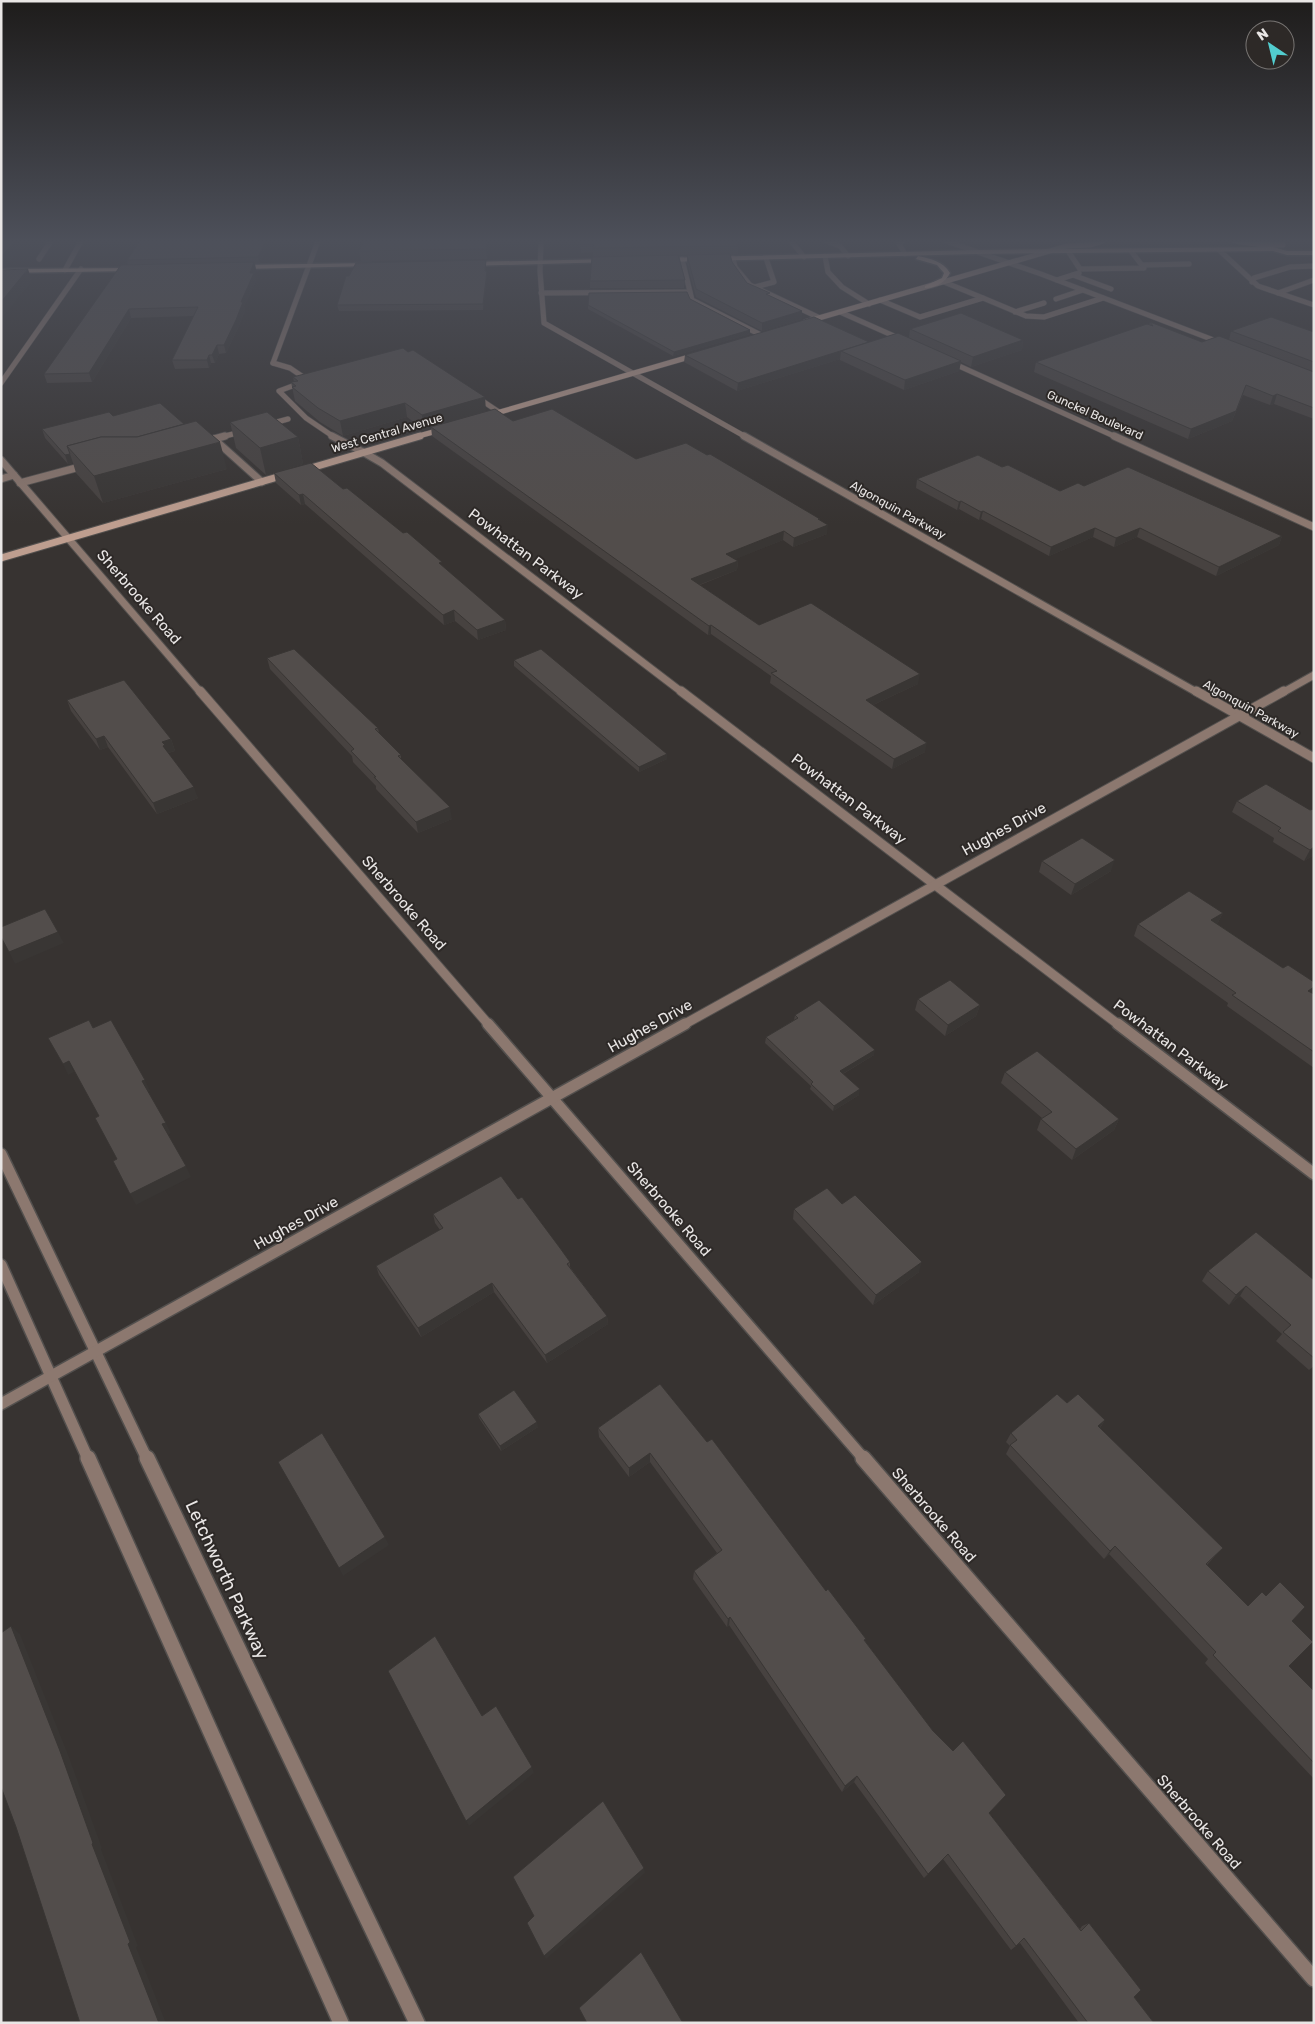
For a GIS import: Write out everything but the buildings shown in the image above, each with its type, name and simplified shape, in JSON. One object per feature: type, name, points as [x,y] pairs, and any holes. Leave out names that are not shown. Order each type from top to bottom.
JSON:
[{"type":"main road","points":[[752,338],[760,335]]},
{"type":"main road","points":[[481,418],[706,352]]},
{"type":"main road","name":"West Central Avenue","points":[[1,558],[454,426]]},
{"type":"street","points":[[1,383],[35,335]]},
{"type":"street","points":[[283,335],[273,363],[290,368],[307,381],[316,379]]},
{"type":"street","name":"Algonquin Parkway","points":[[566,335],[1314,758]]},
{"type":"street","points":[[892,335],[906,342]]},
{"type":"street","points":[[1203,335],[1231,346]]},
{"type":"street","name":"Gunckel Boulevard","points":[[942,358],[1314,526]]},
{"type":"street","name":"Powhattan Parkway","points":[[307,381],[279,391],[306,417],[343,445],[363,452],[382,464],[1314,1174]]},
{"type":"street","points":[[470,392],[500,412]]},
{"type":"street","points":[[261,427],[288,419]]},
{"type":"street","points":[[197,444],[251,429]]},
{"type":"street","points":[[214,439],[262,482]]},
{"type":"street","name":"Sherbrooke Road","points":[[1,460],[1314,1979]]},
{"type":"street","points":[[20,483],[92,463]]},
{"type":"street","points":[[1,479],[14,475]]},
{"type":"street","name":"Hughes Drive","points":[[1,1404],[1314,675]]},
{"type":"street","name":"Letchworth Parkway","points":[[1,1154],[417,2023]]},
{"type":"street","points":[[1,1265],[341,2023]]}]
